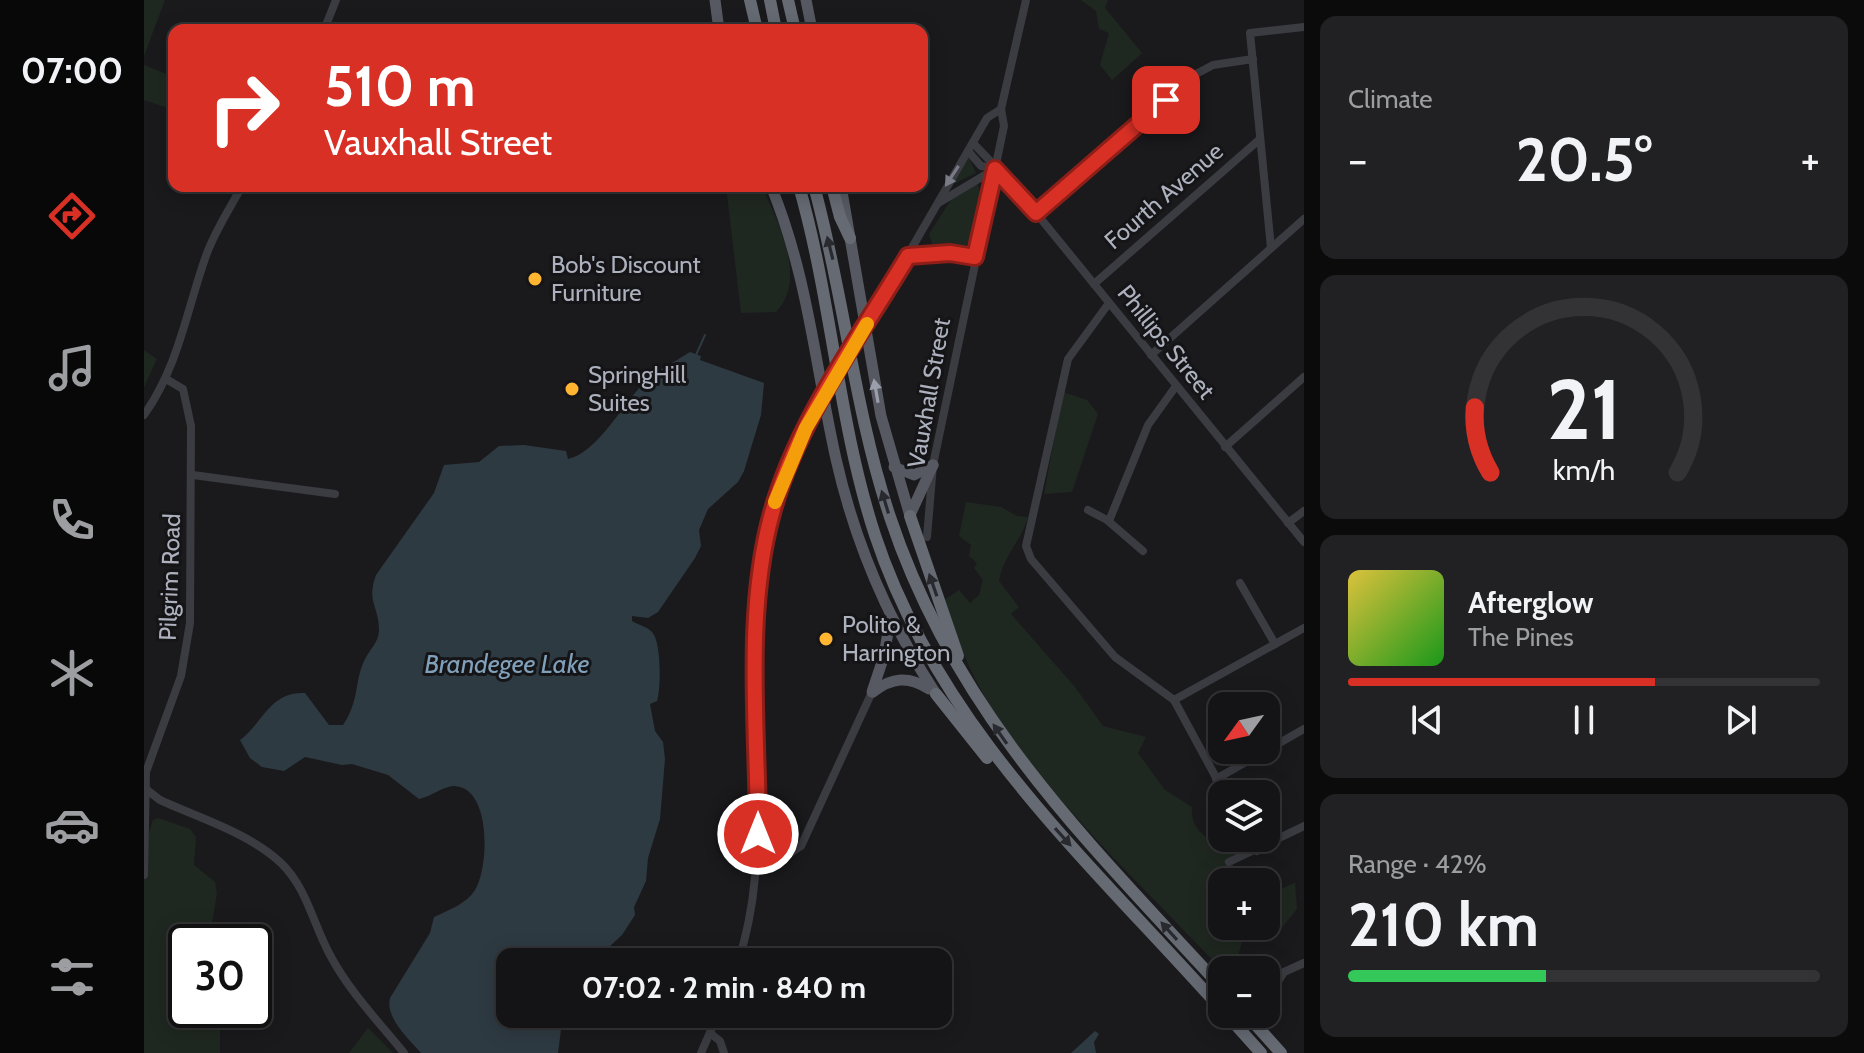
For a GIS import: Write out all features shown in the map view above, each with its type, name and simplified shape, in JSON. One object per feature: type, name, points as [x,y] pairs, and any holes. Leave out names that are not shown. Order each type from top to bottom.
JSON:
[{"type":"highway","points":[[750,0],[756,24]]},
{"type":"highway","points":[[770,0],[775,24]]},
{"type":"highway","points":[[788,0],[794,24]]},
{"type":"highway","points":[[801,192],[819,263],[858,476],[876,538],[901,602],[933,665],[1011,779]]},
{"type":"highway","points":[[816,192],[840,289],[866,429],[889,515],[923,601],[968,686],[1009,747],[1048,796],[1208,973]]},
{"type":"highway","points":[[834,192],[850,238]]},
{"type":"highway","points":[[910,516],[968,686]]},
{"type":"highway","points":[[936,694],[975,746],[1011,779],[1208,994]]},
{"type":"highway","points":[[1238,1028],[1260,1052]]},
{"type":"highway","points":[[1259,1028],[1281,1053]]},
{"type":"highway","points":[[1262,1031],[1290,1053]]},
{"type":"main road","points":[[715,0],[718,24]]},
{"type":"main road","points":[[806,0],[811,24]]},
{"type":"main road","points":[[773,192],[803,276],[844,488],[867,561],[889,612],[936,694]]},
{"type":"main road","points":[[842,192],[879,408],[910,516]]},
{"type":"main road","points":[[894,467],[914,475],[933,465]]},
{"type":"main road","points":[[910,516],[933,465]]},
{"type":"main road","points":[[872,692],[889,636],[889,612]]},
{"type":"main road","points":[[872,692],[888,682],[904,679],[936,694]]},
{"type":"street","points":[[326,24],[336,0]]},
{"type":"street","name":"Vauxhall Street","points":[[927,537],[933,465],[1004,126],[1001,109],[1026,0]]},
{"type":"street","points":[[1271,248],[1250,33],[1304,27]]},
{"type":"street","points":[[1036,213],[1196,74],[1218,63],[1253,59]]},
{"type":"street","name":"Vauxhall Street","points":[[742,948],[751,912],[757,859],[760,574],[779,491],[814,415],[940,202],[946,185],[987,117],[1001,109]]},
{"type":"street","name":"Fourth Avenue","points":[[1094,284],[1260,139]]},
{"type":"street","name":"Phillips Street","points":[[971,147],[985,151],[995,169],[1036,213],[1304,542]]},
{"type":"street","points":[[940,202],[995,169]]},
{"type":"street","points":[[144,415],[166,379],[187,327],[207,253],[239,192]]},
{"type":"street","points":[[1151,355],[1304,219]]},
{"type":"street","points":[[908,256],[950,253],[975,257]]},
{"type":"street","points":[[1109,303],[1068,359],[1026,546],[1031,559],[1115,657],[1174,700],[1216,779],[1304,729]]},
{"type":"street","points":[[1225,447],[1304,377]]},
{"type":"street","name":"Pilgrim Road","points":[[144,875],[150,754],[188,651],[193,475],[187,397],[183,389],[166,379]]},
{"type":"street","points":[[1109,521],[1148,425],[1176,386]]},
{"type":"street","points":[[193,475],[335,494]]},
{"type":"street","points":[[1088,510],[1109,521],[1143,551]]},
{"type":"street","points":[[1288,523],[1304,511]]},
{"type":"street","points":[[1240,583],[1275,644]]},
{"type":"street","points":[[1174,700],[1304,628]]},
{"type":"street","points":[[757,859],[783,858],[801,846],[872,692]]},
{"type":"street","points":[[147,790],[160,800],[252,843],[282,864],[304,893],[329,953],[346,982],[404,1053]]},
{"type":"street","points":[[1280,839],[1304,826]]},
{"type":"street","points":[[1229,862],[1254,852]]},
{"type":"street","points":[[1280,980],[1289,967],[1304,963]]},
{"type":"street","points":[[701,1053],[712,1028]]},
{"type":"street","points":[[710,1033],[720,1041],[724,1053]]},
{"type":"shaded area","points":[[144,0],[165,0],[144,56]]},
{"type":"shaded area","points":[[1081,0],[1108,0],[1105,8],[1142,53],[1112,80],[1100,65],[1109,33],[1099,29],[1096,11]]},
{"type":"shaded area","points":[[144,65],[168,75],[168,108],[144,100]]},
{"type":"shaded area","points":[[969,158],[976,173],[951,185],[951,183]]},
{"type":"shaded area","points":[[977,184],[981,207],[970,241],[965,246],[932,244],[929,234],[951,200]]},
{"type":"shaded area","points":[[727,192],[765,192],[787,250],[790,284],[776,312],[741,313]]},
{"type":"shaded area","points":[[144,350],[157,359],[144,387]]},
{"type":"shaded area","points":[[1063,392],[1087,400],[1098,414],[1072,492],[1044,494]]},
{"type":"shaded area","points":[[966,502],[1001,507],[1017,516],[1028,517],[999,581],[1019,607],[1011,614],[1075,687],[1103,726],[1146,737],[1138,753],[1165,790],[1192,807],[1196,827],[1208,838],[1208,852],[1246,852],[1232,864],[1234,868],[1208,868],[1208,940],[1246,940],[1242,942],[1238,956],[1209,956],[1070,810],[991,707],[964,655],[943,601],[959,590],[970,603],[979,595],[983,580],[974,568],[977,563],[969,556],[971,545],[959,536]]},
{"type":"shaded area","points":[[158,818],[190,829],[196,837],[194,865],[215,882],[217,893],[212,924],[168,924],[168,1028],[220,1028],[220,1053],[144,1053],[144,848],[153,820]]},
{"type":"shaded area","points":[[1295,883],[1297,909],[1280,930],[1280,889]]},
{"type":"shaded area","points":[[368,1028],[393,1053],[349,1053]]},
{"type":"water","name":"Brandegee Lake","points":[[690,352],[701,356],[700,360],[764,383],[761,415],[744,471],[738,482],[708,509],[699,530],[701,546],[695,558],[658,612],[648,618],[632,616],[632,621],[650,630],[656,641],[659,687],[657,701],[650,704],[655,731],[663,742],[665,759],[660,819],[648,858],[646,881],[634,907],[635,915],[622,935],[608,948],[496,948],[496,1028],[561,1028],[558,1053],[421,1053],[394,1020],[389,1006],[390,998],[430,933],[434,917],[467,899],[480,879],[485,848],[484,830],[475,800],[466,790],[454,786],[419,799],[388,775],[352,764],[342,765],[305,757],[284,771],[262,767],[250,758],[240,740],[268,709],[283,697],[293,694],[305,693],[329,725],[343,725],[352,707],[362,667],[379,634],[372,592],[376,575],[434,493],[444,465],[479,462],[499,446],[524,445],[566,451],[568,459],[579,455],[600,437],[638,389]]},
{"type":"water","points":[[1095,1031],[1099,1034],[1094,1042],[1096,1053],[1071,1053]]},
{"type":"waterway","points":[[696,355],[705,335]]},
{"type":"slow traffic","points":[[775,502],[806,428],[867,324]]},
{"type":"place","name":"Bob's Discount Furniture","points":[[535,279]]},
{"type":"place","name":"SpringHill Suites","points":[[572,389]]},
{"type":"place","name":"Polito & Harrington","points":[[826,639]]},
{"type":"route","points":[[758,834],[757,631],[760,574],[776,500],[810,421],[908,256],[958,253],[975,257],[995,169],[1036,213],[1166,100]]}]
